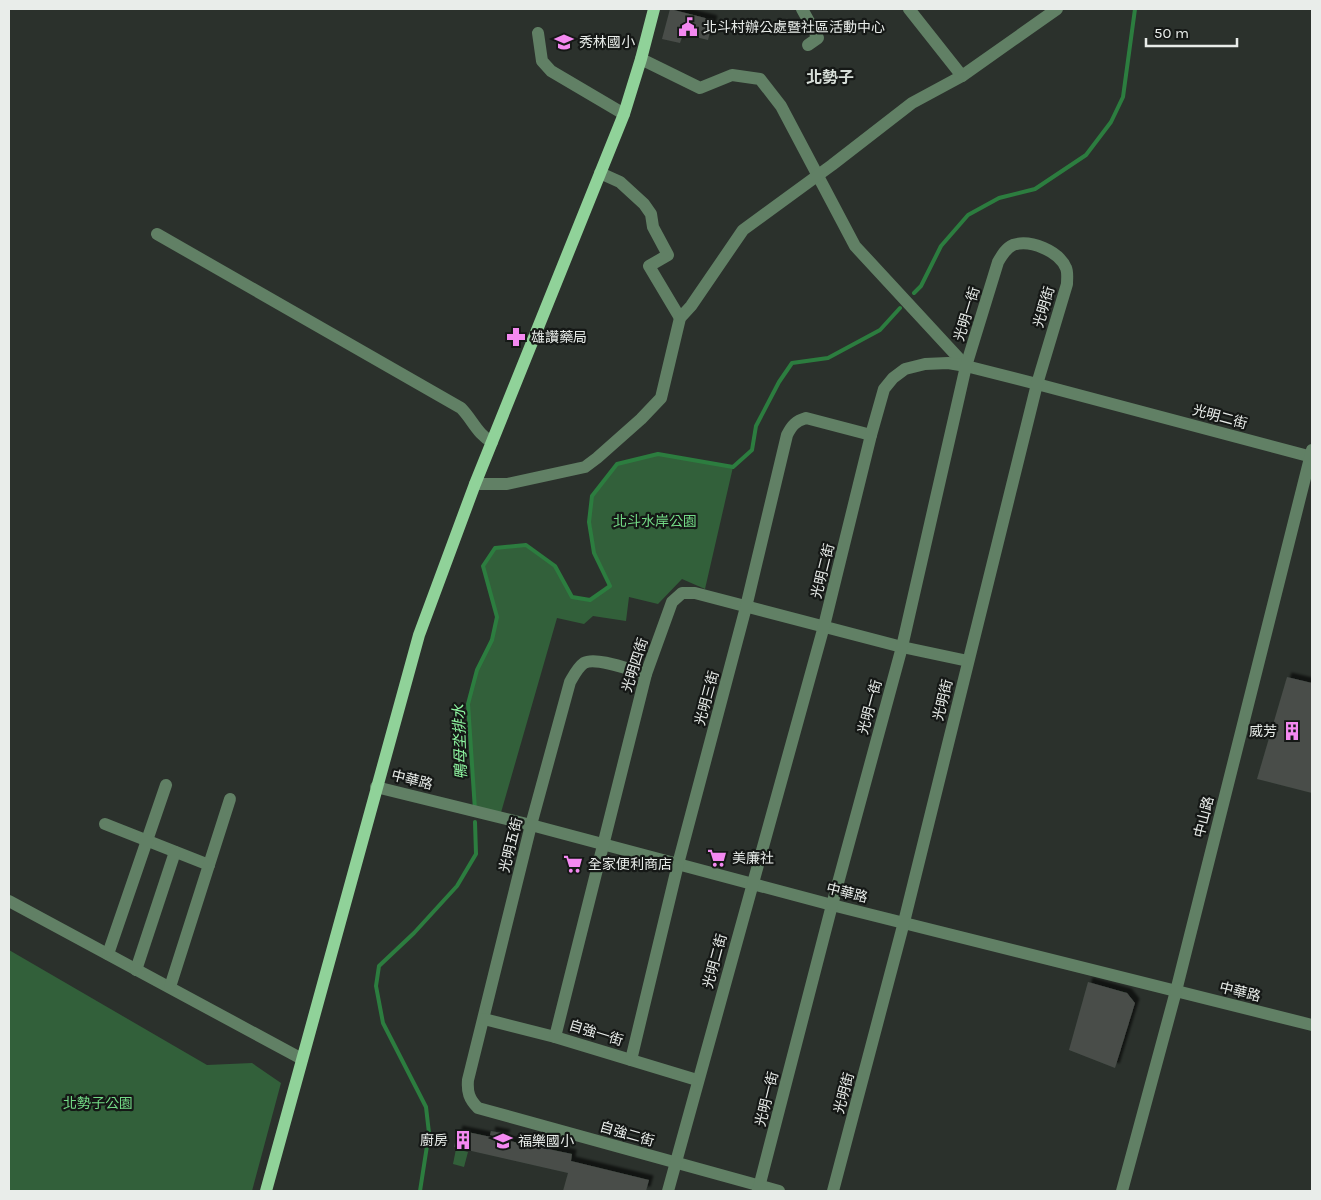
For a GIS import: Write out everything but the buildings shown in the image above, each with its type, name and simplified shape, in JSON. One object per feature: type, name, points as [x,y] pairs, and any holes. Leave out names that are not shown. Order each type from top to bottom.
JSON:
[{"type":"main road","points":[[266,1191],[419,635],[475,484],[624,114],[654,9]]},
{"type":"street","points":[[802,9],[818,38],[808,45]]},
{"type":"street","points":[[909,9],[962,76]]},
{"type":"street","points":[[475,484],[507,484],[586,467],[642,419],[660,398],[680,318],[743,230],[819,175],[912,103],[962,76],[1057,9]]},
{"type":"street","points":[[538,33],[542,60],[552,71],[624,114]]},
{"type":"street","points":[[641,59],[700,88],[732,75],[760,79],[781,106],[855,246],[966,366]]},
{"type":"street","points":[[600,173],[620,182],[644,204],[651,214],[653,228],[668,255],[649,266],[680,318]]},
{"type":"street","points":[[156,234],[461,408],[469,415],[485,439],[492,442]]},
{"type":"street","name":"光明一街","points":[[759,1189],[832,905],[902,648],[966,366],[998,262],[1004,252],[1011,246],[1022,243]]},
{"type":"street","name":"光明街","points":[[833,1191],[904,922],[1037,384],[1067,284],[1066,268],[1058,258],[1047,249],[1022,243]]},
{"type":"street","name":"光明二街","points":[[668,1191],[824,626],[871,435],[884,389],[893,378],[905,369],[925,364],[948,363],[966,366],[1312,455]]},
{"type":"street","name":"光明三街","points":[[631,1060],[678,864],[746,607],[787,435],[797,421],[806,418],[871,435]]},
{"type":"street","name":"中山路","points":[[1122,1191],[1176,991],[1312,455]]},
{"type":"street","name":"光明四街","points":[[555,1037],[646,674],[672,602],[682,593],[695,593],[902,648],[968,661]]},
{"type":"street","name":"光明五街","points":[[471,1101],[467,1091],[468,1080],[530,825],[570,682],[575,672],[585,662],[596,661],[646,674]]},
{"type":"street","points":[[108,954],[166,785]]},
{"type":"street","name":"中華路","points":[[376,787],[530,825],[832,905],[1312,1025]]},
{"type":"street","points":[[170,987],[230,799]]},
{"type":"street","points":[[105,824],[209,865]]},
{"type":"street","points":[[136,970],[175,852]]},
{"type":"street","points":[[9,901],[302,1059]]},
{"type":"street","name":"自強一街","points":[[484,1020],[555,1037],[698,1080]]},
{"type":"street","name":"自強二街","points":[[471,1101],[478,1108],[675,1163],[759,1189],[779,1191]]},
{"type":"green space","name":"北斗水岸公園","points":[[658,454],[733,467],[705,589],[682,579],[658,604],[629,597],[626,621],[593,616],[584,624],[557,618],[500,816],[475,810],[468,704],[476,671],[492,639],[497,617],[483,566],[495,548],[526,546],[555,566],[572,597],[590,600],[610,586],[594,553],[590,516],[592,496],[617,464]]},
{"type":"green space","name":"北勢子公園","points":[[9,950],[207,1065],[252,1063],[281,1083],[252,1191],[9,1191]]},
{"type":"green space","points":[[456,1149],[468,1152],[464,1167],[453,1164]]},
{"type":"waterway","name":"鴨母坔排水","points":[[914,293],[921,286],[941,246],[968,215],[999,198],[1035,189],[1086,155],[1111,122],[1123,97],[1135,9]]},
{"type":"waterway","name":"鴨母坔排水","points":[[475,810],[468,704],[477,670],[492,640],[497,617],[483,566],[495,548],[526,545],[555,566],[572,597],[590,600],[610,586],[594,553],[589,522],[592,496],[617,464],[658,454],[733,467],[752,450],[756,426],[779,382],[792,363],[828,358],[880,330],[900,308]]},
{"type":"waterway","name":"鴨母坔排水","points":[[420,1191],[429,1133],[426,1107],[383,1023],[376,986],[379,966],[414,933],[457,886],[476,854],[475,822]]},
{"type":"place","name":"北斗村辦公處暨社區活動中心","points":[[688,27]]},
{"type":"place","name":"秀林國小","points":[[564,42]]},
{"type":"place","name":"雄讚藥局","points":[[516,337]]},
{"type":"place","name":"威芳","points":[[1292,731]]},
{"type":"place","name":"美廉社","points":[[717,858]]},
{"type":"place","name":"全家便利商店","points":[[573,864]]},
{"type":"place","name":"廚房","points":[[463,1140]]},
{"type":"place","name":"福樂國小","points":[[503,1141]]},
{"type":"district","name":"北勢子","points":[[830,77]]}]
